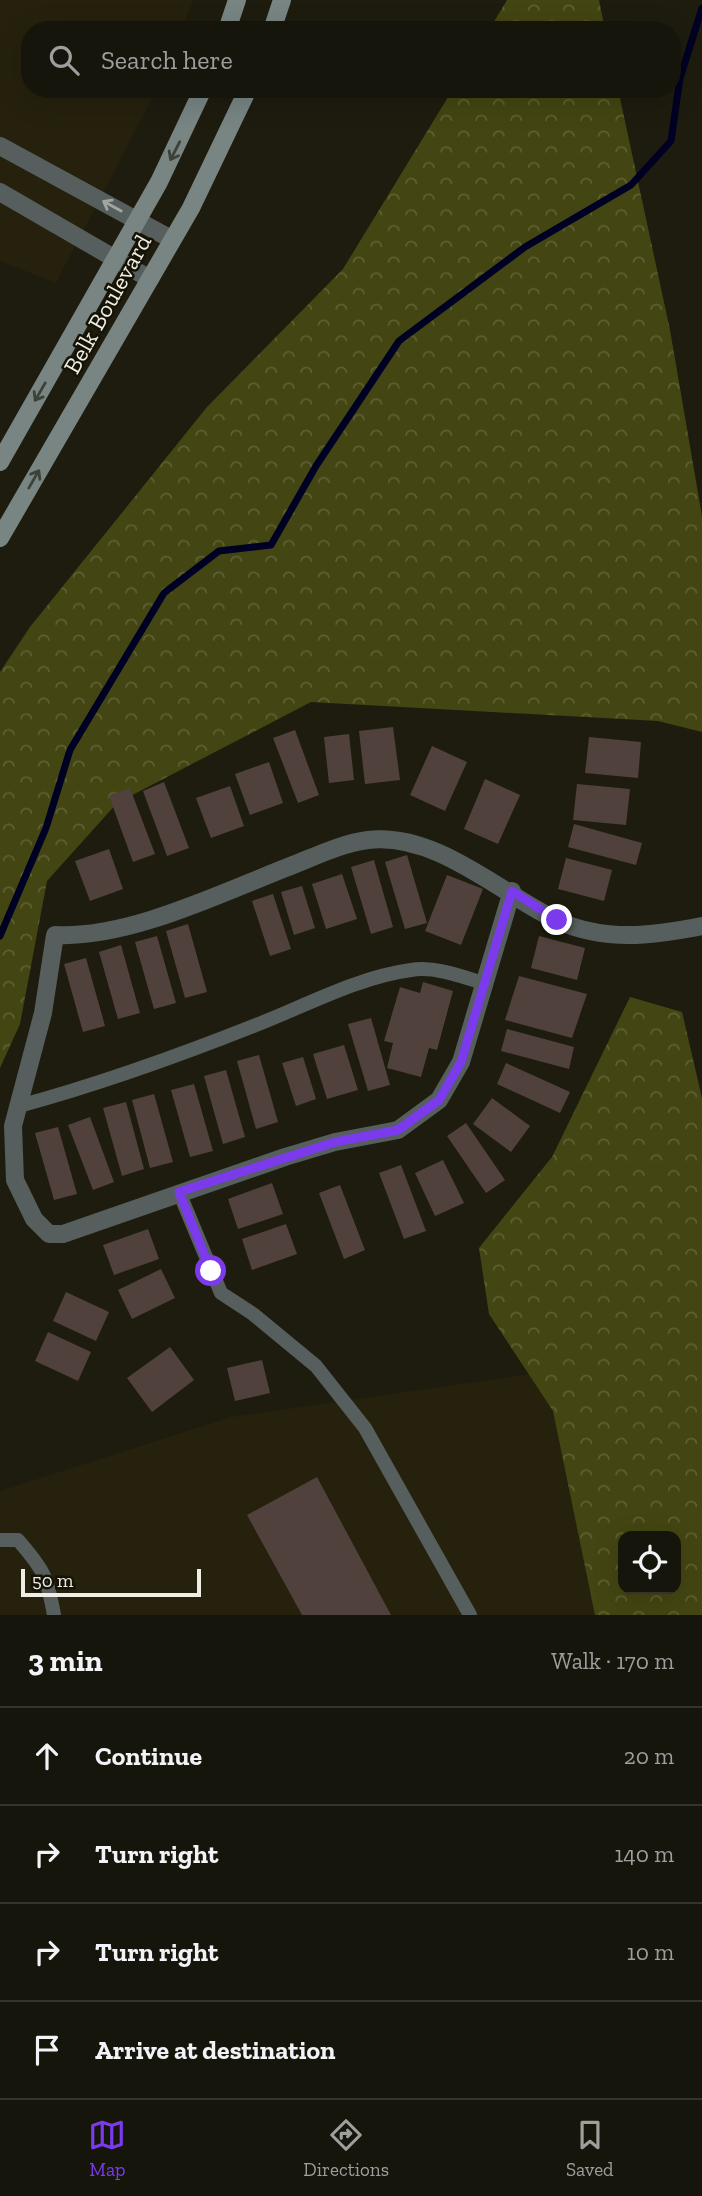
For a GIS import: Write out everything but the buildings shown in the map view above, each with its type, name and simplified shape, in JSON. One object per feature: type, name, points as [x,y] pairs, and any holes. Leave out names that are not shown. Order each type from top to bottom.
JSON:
[{"type":"street","points":[[230,21],[237,0]]},
{"type":"street","points":[[275,21],[282,0]]},
{"type":"street","name":"Belk Boulevard","points":[[0,462],[137,220],[200,98]]},
{"type":"street","name":"Belk Boulevard","points":[[0,538],[191,208],[244,98]]},
{"type":"street","points":[[0,146],[171,239]]},
{"type":"street","points":[[0,192],[150,279]]},
{"type":"street","points":[[512,891],[461,1062],[439,1100],[398,1130],[335,1142],[179,1192],[80,1229],[49,1234],[34,1219],[15,1180],[13,1126],[43,1013],[55,935],[79,936],[117,930],[326,852],[369,840],[407,843],[490,878],[512,891],[557,920],[607,934],[641,937],[702,926]]},
{"type":"lane","points":[[19,1105],[83,1088],[207,1045],[362,983],[412,969],[438,971],[483,983]]},
{"type":"lane","points":[[179,1192],[220,1293],[253,1314],[316,1366],[365,1428],[470,1615]]},
{"type":"lane","points":[[0,1540],[18,1540],[39,1562],[47,1576],[54,1615]]},
{"type":"shaded area","points":[[0,0],[193,0],[185,21],[21,21],[21,98],[152,98],[56,283],[0,261]]},
{"type":"shaded area","points":[[572,1368],[621,1531],[618,1531],[618,1594],[680,1594],[697,1615],[0,1615],[0,1491],[231,1417]]},
{"type":"green space","points":[[507,0],[599,0],[603,21],[494,21]]},
{"type":"green space","points":[[448,98],[620,98],[670,330],[702,516],[702,732],[658,721],[311,702],[117,803],[47,881],[20,1024],[0,1068],[0,672],[30,627],[207,407],[343,269]]},
{"type":"green space","points":[[630,997],[682,1012],[702,1098],[702,1615],[595,1615],[553,1411],[489,1314],[479,1248],[552,1157]]},
{"type":"waterway","points":[[681,75],[702,8]]},
{"type":"waterway","points":[[0,936],[46,828],[70,750],[164,593],[219,551],[271,545],[316,466],[399,341],[525,247],[631,185],[671,141],[677,98]]},
{"type":"route","points":[[211,1271],[179,1192],[335,1142],[398,1130],[439,1100],[461,1062],[512,891],[557,920]]}]
